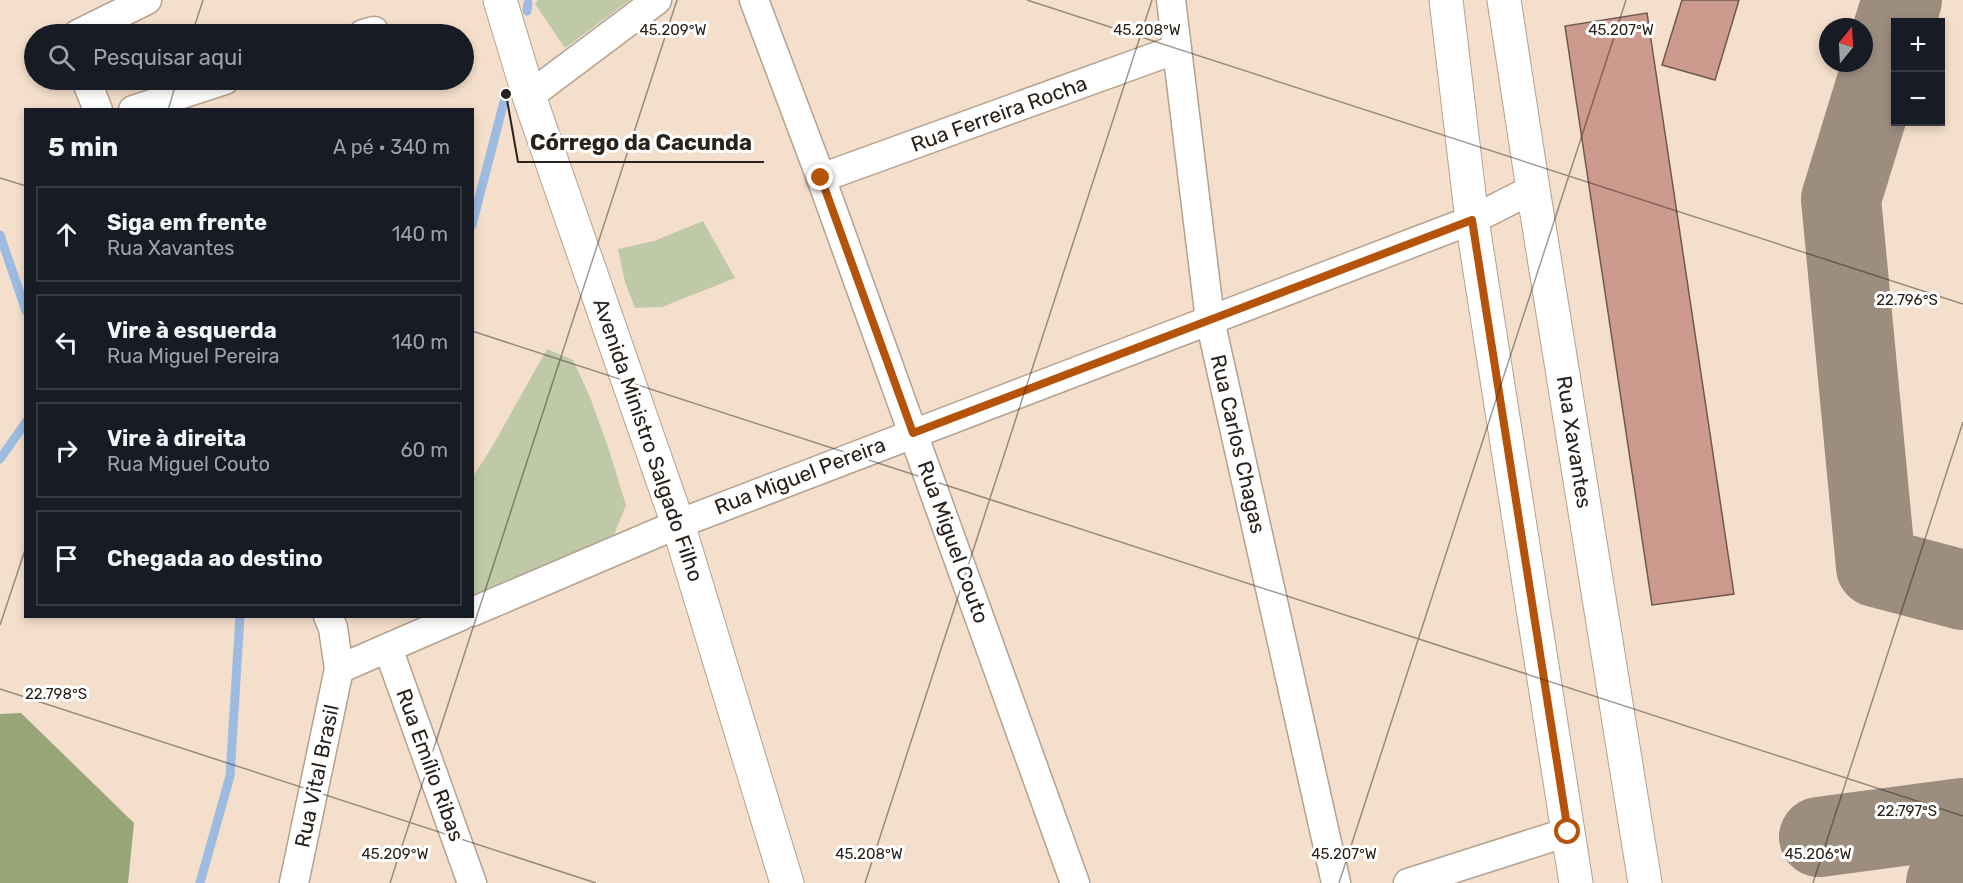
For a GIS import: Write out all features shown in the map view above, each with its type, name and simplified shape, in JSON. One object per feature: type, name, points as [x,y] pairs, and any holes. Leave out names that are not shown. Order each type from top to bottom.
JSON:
[{"type":"street","points":[[98,24],[147,0]]},
{"type":"street","name":"Avenida Ministro Salgado Filho","points":[[500,0],[530,96],[678,524],[788,883]]},
{"type":"street","points":[[530,96],[657,0]]},
{"type":"street","name":"Rua Miguel Couto","points":[[754,0],[821,178],[1075,883]]},
{"type":"street","name":"Rua Carlos Chagas","points":[[1171,0],[1210,320],[1336,883]]},
{"type":"street","points":[[1446,0],[1472,220],[1576,883]]},
{"type":"street","name":"Rua Xavantes","points":[[1504,0],[1645,883]]},
{"type":"street","name":"Rua Ferreira Rocha","points":[[821,178],[1177,49]]},
{"type":"street","points":[[90,90],[97,108]]},
{"type":"street","points":[[139,108],[194,90]]},
{"type":"street","name":"Rua Miguel Pereira","points":[[474,611],[678,524],[1472,220],[1533,189]]},
{"type":"street","points":[[328,618],[333,628],[339,669],[456,618]]},
{"type":"street","name":"Rua Emílio Ribas","points":[[388,648],[472,883]]},
{"type":"street","name":"Rua Vital Brasil","points":[[294,883],[339,669]]},
{"type":"street","points":[[1408,883],[1568,832]]},
{"type":"green space","points":[[538,0],[630,0],[565,48],[535,4]]},
{"type":"green space","points":[[703,221],[735,278],[662,307],[635,308],[625,282],[618,249],[654,241]]},
{"type":"green space","points":[[547,349],[573,360],[590,397],[626,505],[614,535],[474,596],[474,475]]},
{"type":"green space","points":[[21,713],[134,823],[128,883],[0,883],[0,714]]},
{"type":"building","points":[[1682,0],[1739,0],[1715,80],[1662,65]]},
{"type":"building","points":[[1647,13],[1734,594],[1652,605],[1565,26]]},
{"type":"waterway","points":[[527,11],[528,3]]},
{"type":"waterway","points":[[474,217],[506,94]]},
{"type":"waterway","points":[[0,235],[24,305]]},
{"type":"waterway","points":[[0,459],[24,425]]},
{"type":"waterway","points":[[200,883],[230,776],[240,618]]},
{"type":"taxiway","points":[[1902,0],[1841,199],[1876,567],[1963,590]]},
{"type":"taxiway","points":[[1819,837],[1963,818]]},
{"type":"taxiway","points":[[1946,883],[1963,827]]},
{"type":"place","name":"Córrego da Cacunda","points":[[506,94]]},
{"type":"route","points":[[821,178],[913,433],[1472,220],[1568,832]]}]
